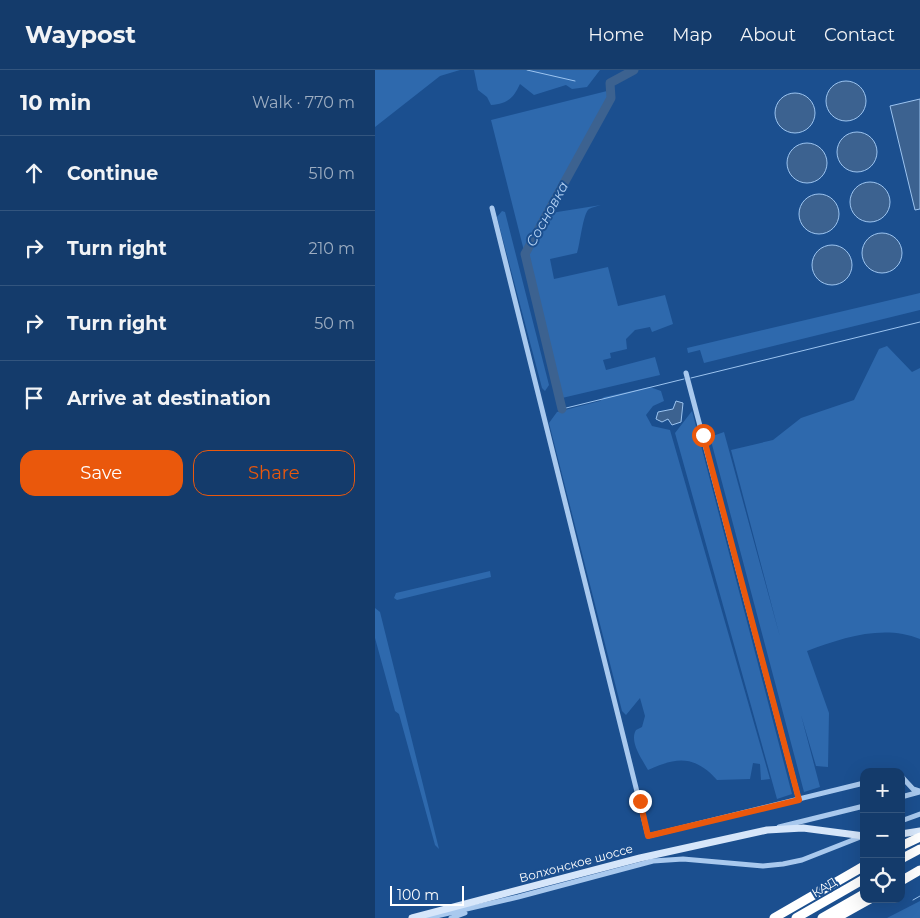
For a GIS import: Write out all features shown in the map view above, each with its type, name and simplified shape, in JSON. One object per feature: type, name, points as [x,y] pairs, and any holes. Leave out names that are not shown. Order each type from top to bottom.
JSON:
[{"type":"highway","points":[[905,844],[920,837]]},
{"type":"highway","points":[[903,858],[920,850]]},
{"type":"highway","points":[[905,874],[920,866]]},
{"type":"highway","points":[[774,918],[860,868]]},
{"type":"highway","points":[[905,879],[920,870]]},
{"type":"highway","name":"КАД","points":[[796,918],[860,881]]},
{"type":"highway","name":"КАД","points":[[822,918],[860,896]]},
{"type":"highway","points":[[836,918],[863,903]]},
{"type":"main road","points":[[767,830],[803,828],[860,835]]},
{"type":"main road","name":"Волхонское шоссе","points":[[412,918],[432,916],[640,858],[767,830]]},
{"type":"main road","points":[[905,833],[920,831]]},
{"type":"street","points":[[492,208],[648,836],[860,784]]},
{"type":"street","points":[[687,372],[799,800]]},
{"type":"street","points":[[905,780],[915,790],[920,792]]},
{"type":"street","points":[[905,795],[920,792]]},
{"type":"street","name":"Волхонское шоссе","points":[[767,830],[860,807]]},
{"type":"street","points":[[905,820],[920,814]]},
{"type":"street","name":"Волхонское шоссе","points":[[432,916],[490,904],[653,860],[695,859],[763,866],[802,860],[860,838]]},
{"type":"street","points":[[451,918],[490,904]]},
{"type":"shaded area","points":[[375,70],[460,70],[440,76],[375,127]]},
{"type":"shaded area","points":[[474,70],[600,70],[587,87],[572,89],[566,85],[534,95],[520,84],[509,100],[491,105],[487,97],[478,90]]},
{"type":"shaded area","points":[[842,81],[850,81],[857,84],[863,90],[866,101],[863,112],[857,118],[850,121],[842,121],[835,118],[829,112],[826,105],[826,97],[829,90],[835,84]]},
{"type":"shaded area","points":[[611,90],[524,251],[491,120]]},
{"type":"shaded area","points":[[791,93],[799,93],[806,96],[812,102],[815,113],[812,124],[806,130],[799,133],[791,133],[784,130],[778,124],[775,117],[775,109],[778,102],[784,96]]},
{"type":"shaded area","points":[[920,99],[920,209],[915,210],[890,106]]},
{"type":"shaded area","points":[[853,132],[861,132],[868,135],[874,141],[877,152],[874,163],[868,169],[861,172],[853,172],[846,169],[840,163],[837,156],[837,148],[840,141],[846,135]]},
{"type":"shaded area","points":[[803,143],[811,143],[818,146],[824,152],[827,163],[824,174],[818,180],[811,183],[803,183],[796,180],[790,174],[787,167],[787,159],[790,152],[796,146]]},
{"type":"shaded area","points":[[866,182],[874,182],[881,185],[887,191],[890,202],[887,213],[881,219],[874,222],[866,222],[859,219],[853,213],[850,206],[850,198],[853,191],[859,185]]},
{"type":"shaded area","points":[[815,194],[823,194],[830,197],[836,203],[839,214],[836,225],[830,231],[823,234],[815,234],[808,231],[802,225],[799,218],[799,210],[802,203],[808,197]]},
{"type":"shaded area","points":[[601,205],[590,208],[587,212],[583,222],[577,253],[550,259],[554,279],[608,267],[618,306],[665,295],[673,324],[652,332],[650,327],[635,330],[626,339],[627,349],[610,353],[611,358],[603,360],[606,370],[655,357],[660,375],[562,398],[527,257],[551,213]]},
{"type":"shaded area","points":[[502,211],[505,212],[549,385],[545,391],[542,388],[497,217]]},
{"type":"shaded area","points":[[878,233],[886,233],[893,236],[899,242],[902,253],[899,264],[893,270],[886,273],[878,273],[871,270],[865,264],[862,257],[862,249],[865,242],[871,236]]},
{"type":"shaded area","points":[[828,245],[836,245],[843,248],[849,254],[852,265],[849,276],[843,282],[836,285],[828,285],[821,282],[815,276],[812,269],[812,261],[815,254],[821,248]]},
{"type":"shaded area","points":[[920,293],[920,310],[704,363],[700,350],[688,353],[687,348]]},
{"type":"shaded area","points":[[887,346],[912,372],[920,368],[920,639],[892,633],[863,634],[807,651],[829,713],[828,767],[816,766],[801,715],[820,787],[804,792],[710,437],[724,432],[780,637],[731,450],[773,440],[801,418],[854,400],[879,349]]},
{"type":"shaded area","points":[[650,387],[661,391],[664,401],[653,406],[646,415],[652,426],[670,430],[770,779],[761,780],[760,764],[753,763],[750,779],[717,780],[701,766],[685,761],[667,763],[648,770],[637,750],[634,740],[636,730],[642,727],[645,716],[640,698],[626,715],[622,711],[549,423],[557,412],[600,401],[604,397]]},
{"type":"shaded area","points":[[676,401],[683,403],[681,422],[672,425],[668,419],[662,422],[656,419],[658,412],[673,409]]},
{"type":"shaded area","points":[[692,411],[792,794],[777,799],[675,433]]},
{"type":"shaded area","points":[[490,571],[491,577],[397,600],[394,598],[396,593]]},
{"type":"shaded area","points":[[375,608],[380,612],[439,849],[435,845],[399,714],[395,711],[375,638]]},
{"type":"shaded area","points":[[920,901],[920,918],[887,918]]},
{"type":"waterway","points":[[527,70],[575,81]]},
{"type":"waterway","name":"Сосновка","points":[[562,409],[525,254],[611,98],[610,83],[634,70]]},
{"type":"waterway","points":[[691,378],[920,322]]},
{"type":"waterway","points":[[562,409],[684,379]]},
{"type":"waterway","points":[[913,900],[920,896]]},
{"type":"route","points":[[640,801],[648,836],[799,800],[703,435]]}]
